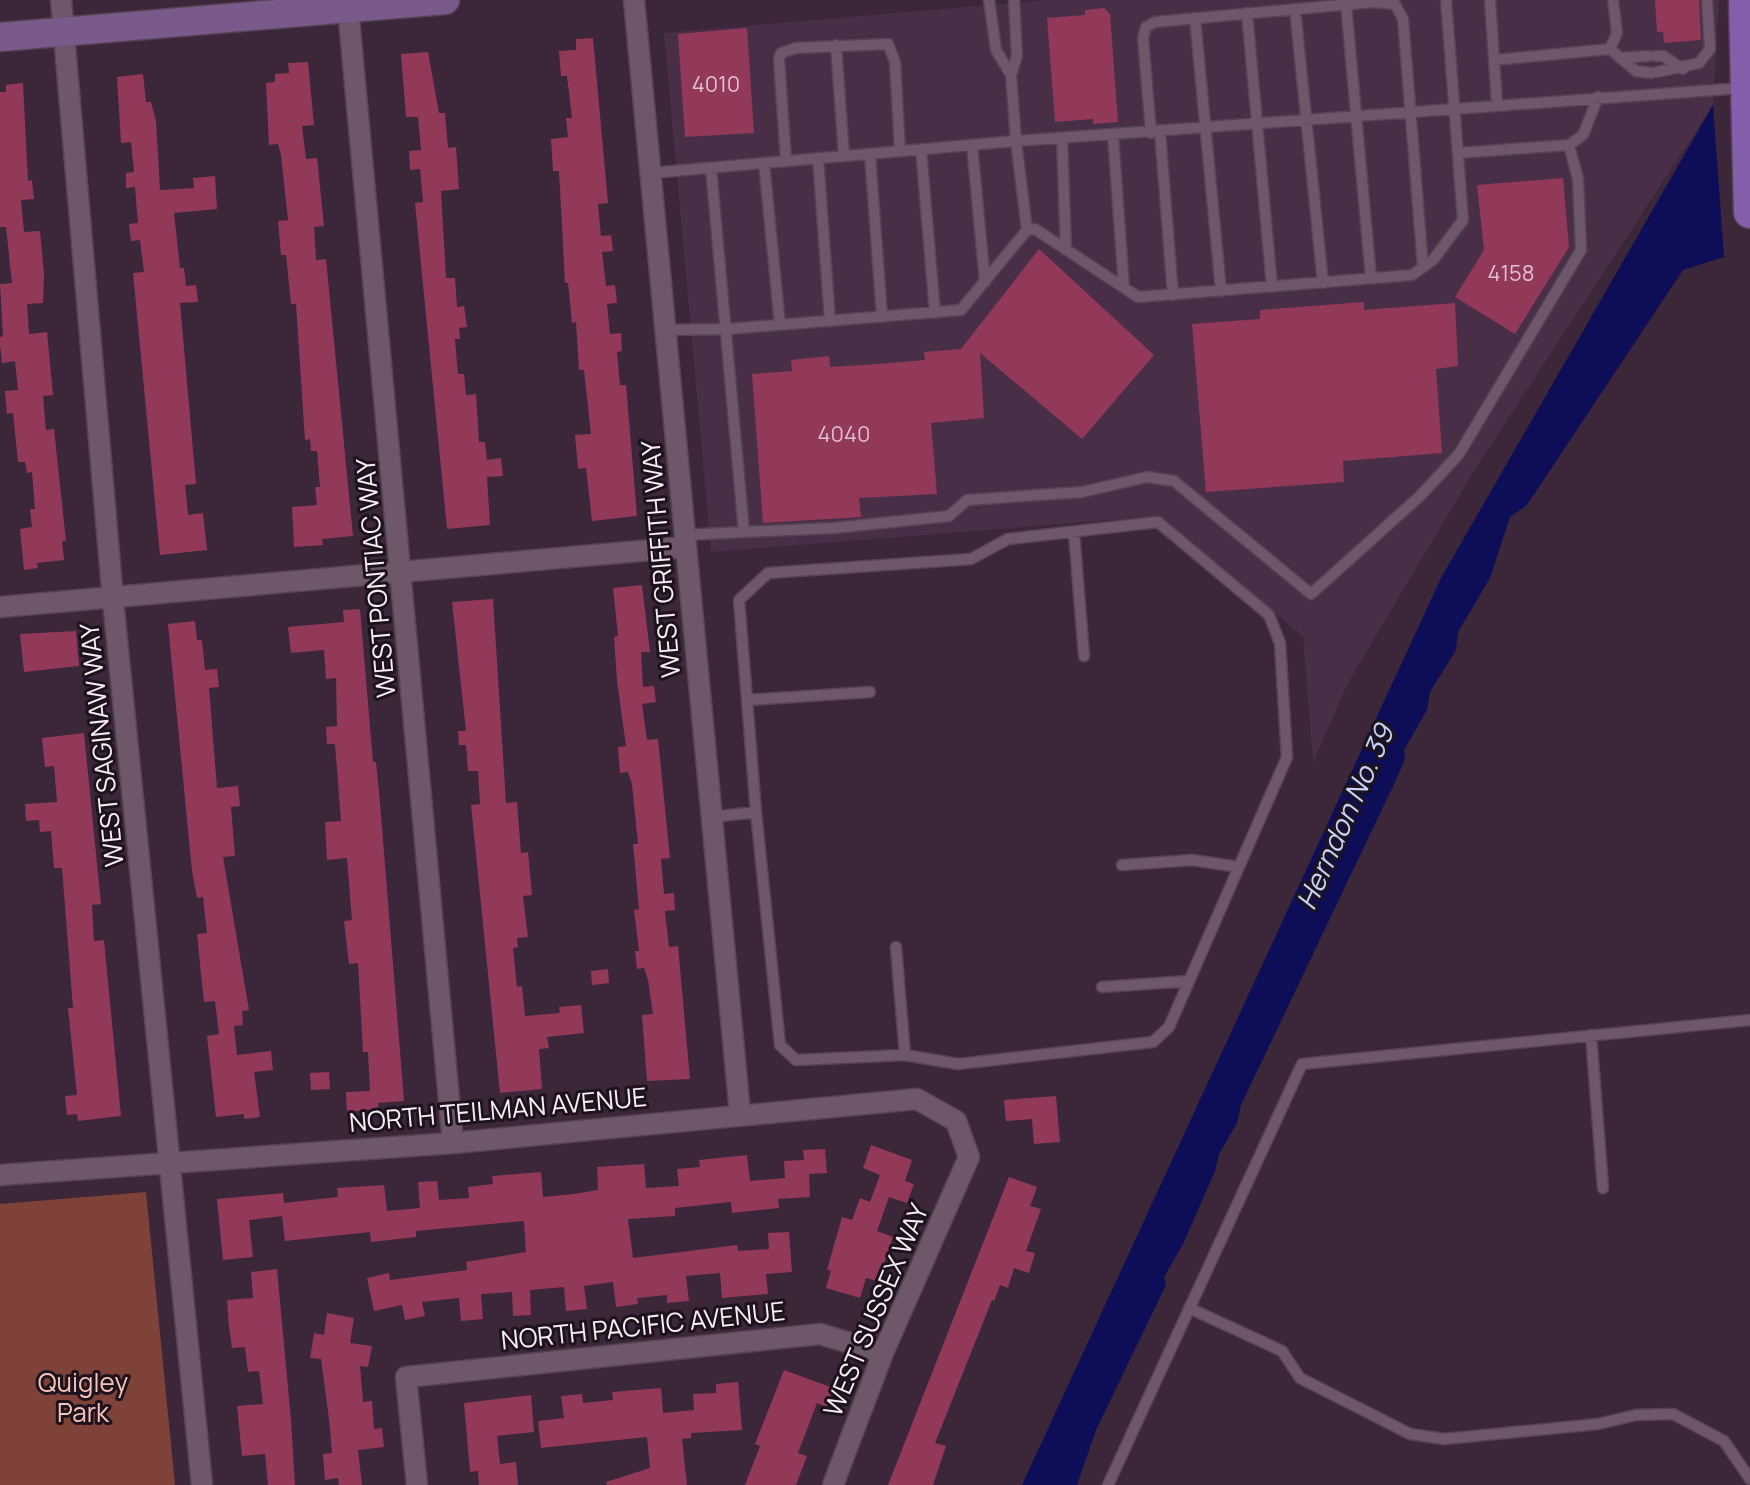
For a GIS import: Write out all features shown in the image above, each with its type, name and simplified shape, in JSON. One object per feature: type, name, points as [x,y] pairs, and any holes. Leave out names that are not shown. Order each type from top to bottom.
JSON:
[{"type":"main road","points":[[0,37],[445,0]]},
{"type":"main road","points":[[1745,0],[1750,212]]},
{"type":"street","name":"WEST SAGINAW WAY","points":[[61,0],[113,600],[202,1485]]},
{"type":"street","name":"WEST GRIFFITH WAY","points":[[634,0],[740,1113]]},
{"type":"street","name":"WEST PONTIAC WAY","points":[[348,8],[453,1143]]},
{"type":"street","points":[[0,607],[113,600],[686,541]]},
{"type":"street","name":"NORTH TEILMAN AVENUE","points":[[0,1175],[453,1143],[740,1113],[917,1099],[956,1121],[969,1157]]},
{"type":"street","name":"WEST SUSSEX WAY","points":[[833,1485],[883,1353],[969,1157]]},
{"type":"street","name":"NORTH PACIFIC AVENUE","points":[[417,1485],[406,1377],[820,1334],[883,1353]]},
{"type":"lane","points":[[989,0],[996,50],[1011,75]]},
{"type":"lane","points":[[1014,0],[1017,56],[1011,75],[1027,230]]},
{"type":"lane","points":[[665,330],[728,329],[961,310],[1027,230],[1035,229],[1138,297],[1412,275],[1433,260],[1463,220],[1446,0]]},
{"type":"lane","points":[[1490,0],[1497,104]]},
{"type":"lane","points":[[1610,49],[1617,33],[1613,0]]},
{"type":"lane","points":[[1494,60],[1610,49],[1636,71],[1654,73],[1683,69],[1699,63],[1710,49],[1707,0]]},
{"type":"lane","points":[[1173,295],[1156,132],[1143,53],[1146,27],[1155,22],[1386,2],[1401,10],[1423,267]]},
{"type":"lane","points":[[1346,4],[1371,278]]},
{"type":"lane","points":[[1295,9],[1323,283]]},
{"type":"lane","points":[[1247,13],[1272,287]]},
{"type":"lane","points":[[1195,18],[1221,291]]},
{"type":"lane","points":[[786,161],[779,68],[781,53],[796,48],[888,44],[893,52],[900,151]]},
{"type":"lane","points":[[836,45],[844,156]]},
{"type":"lane","points":[[1620,58],[1663,56],[1683,69]]},
{"type":"lane","points":[[651,173],[1016,141],[1746,87]]},
{"type":"lane","points":[[1458,153],[1569,145],[1583,135],[1598,97]]},
{"type":"lane","points":[[1113,135],[1124,288]]},
{"type":"lane","points":[[1062,138],[1066,250]]},
{"type":"lane","points":[[972,145],[985,282]]},
{"type":"lane","points":[[686,541],[744,532],[834,528],[949,516],[967,500],[1082,492],[1147,477],[1174,481],[1195,495],[1311,594],[1420,496],[1459,454],[1581,250],[1578,179],[1569,145]]},
{"type":"lane","points":[[921,149],[935,313]]},
{"type":"lane","points":[[870,154],[882,317]]},
{"type":"lane","points":[[818,158],[830,321]]},
{"type":"lane","points":[[764,163],[780,325]]},
{"type":"lane","points":[[711,168],[744,532]]},
{"type":"lane","points":[[1158,522],[1269,615],[1280,643],[1287,757],[1169,1027],[1153,1042],[958,1064],[905,1055],[796,1060],[780,1045],[756,812],[739,600],[768,573],[971,559],[1008,539],[1074,532],[1158,522]]},
{"type":"lane","points":[[1074,532],[1084,656]]},
{"type":"lane","points":[[747,700],[870,692]]},
{"type":"lane","points":[[711,817],[756,812]]},
{"type":"lane","points":[[1122,865],[1192,860],[1239,867]]},
{"type":"lane","points":[[896,947],[905,1055]]},
{"type":"lane","points":[[1102,987],[1189,981]]},
{"type":"lane","points":[[1108,1485],[1302,1064],[1750,1020]]},
{"type":"lane","points":[[1591,1035],[1603,1188]]},
{"type":"lane","points":[[1189,1308],[1282,1351],[1300,1378],[1410,1434],[1444,1439],[1598,1424],[1636,1415],[1673,1414],[1701,1426],[1724,1441],[1750,1479]]},
{"type":"shaded area","points":[[1048,0],[1719,0],[1713,105],[1472,474],[1348,683],[1313,763],[1303,637],[1161,516],[711,552],[664,33]]},
{"type":"green space","name":"Quigley Park","points":[[146,1192],[175,1485],[0,1485],[0,1204]]},
{"type":"water","name":"Herndon No. 39","points":[[1713,105],[1724,257],[1683,270],[1527,505],[1510,517],[1490,578],[1458,632],[1456,650],[1430,692],[1427,710],[1404,750],[1405,759],[1395,782],[1241,1105],[1237,1123],[1219,1154],[1215,1171],[1183,1244],[1164,1277],[1166,1285],[1096,1430],[1077,1485],[1022,1485],[1441,578]]},
{"type":"building","points":[[1655,0],[1699,0],[1701,40],[1664,43],[1663,32],[1657,32]]},
{"type":"building","points":[[1104,8],[1110,14],[1118,122],[1093,124],[1093,119],[1055,122],[1047,18],[1085,15],[1085,10]]},
{"type":"building","points":[[747,28],[754,133],[685,137],[678,34]]},
{"type":"building","points":[[593,38],[608,203],[598,204],[601,236],[611,235],[613,251],[602,252],[606,286],[615,285],[617,303],[607,304],[610,334],[621,333],[622,351],[617,352],[620,385],[626,385],[637,516],[592,521],[586,468],[578,469],[575,435],[591,434],[584,370],[579,370],[576,322],[572,323],[568,283],[565,283],[559,171],[553,171],[551,139],[568,137],[566,118],[572,118],[567,76],[561,76],[559,51],[576,50],[576,39]]},
{"type":"building","points":[[428,52],[439,113],[445,113],[448,148],[456,147],[459,189],[441,191],[446,278],[455,278],[457,307],[464,306],[467,327],[459,328],[460,339],[455,339],[458,374],[464,374],[466,395],[476,394],[479,442],[485,442],[487,460],[501,458],[503,476],[487,477],[490,525],[447,529],[415,203],[423,202],[420,169],[410,170],[409,151],[421,150],[418,117],[406,117],[401,54]]},
{"type":"building","points":[[308,62],[314,125],[302,126],[306,159],[317,158],[324,226],[314,227],[316,260],[326,259],[353,536],[322,539],[323,545],[294,547],[292,507],[317,505],[315,487],[320,487],[317,451],[311,451],[310,439],[305,440],[296,304],[291,304],[286,255],[281,255],[278,221],[288,220],[281,155],[278,144],[269,145],[266,83],[275,82],[275,74],[289,73],[288,63]]},
{"type":"building","points":[[143,74],[146,102],[151,102],[156,121],[160,190],[194,188],[193,178],[215,176],[217,209],[174,213],[180,268],[184,268],[186,286],[196,285],[198,302],[180,303],[196,484],[185,485],[188,515],[203,513],[207,550],[160,555],[133,273],[144,272],[140,240],[131,241],[129,224],[138,223],[135,187],[126,188],[126,173],[134,172],[131,142],[121,143],[117,77]]},
{"type":"building","points":[[23,83],[28,181],[32,180],[34,199],[21,200],[24,232],[40,231],[44,273],[43,303],[27,304],[29,334],[47,332],[53,395],[43,396],[46,430],[54,429],[66,541],[62,541],[64,560],[37,563],[38,568],[24,570],[20,529],[32,527],[30,509],[35,509],[32,472],[27,473],[25,462],[18,462],[13,413],[7,414],[5,391],[18,390],[15,361],[2,363],[0,345],[0,337],[3,336],[0,284],[12,283],[6,227],[0,227],[0,92],[6,92],[6,85]]},
{"type":"building","points":[[1563,178],[1569,247],[1515,334],[1455,297],[1484,250],[1477,185]]},
{"type":"building","points":[[1039,249],[1154,355],[1082,439],[980,353],[984,418],[931,423],[937,494],[859,498],[861,517],[763,523],[752,374],[792,371],[791,360],[829,356],[830,367],[879,364],[925,360],[924,352],[961,349]]},
{"type":"building","points":[[1364,302],[1364,310],[1455,303],[1458,366],[1436,369],[1442,453],[1343,461],[1344,482],[1206,492],[1192,324],[1260,319],[1260,310]]},
{"type":"building","points":[[642,585],[650,652],[641,652],[643,687],[654,686],[656,702],[642,704],[647,740],[658,739],[670,858],[661,859],[664,894],[674,893],[675,910],[665,911],[669,947],[678,946],[690,1079],[647,1081],[642,1015],[653,1014],[648,980],[644,968],[637,969],[635,951],[639,951],[634,910],[639,909],[633,844],[638,844],[632,784],[628,772],[620,773],[618,747],[626,746],[617,681],[614,637],[618,636],[613,588]]},
{"type":"building","points":[[493,599],[506,803],[517,802],[521,853],[528,852],[532,895],[523,896],[528,937],[517,938],[518,947],[513,948],[517,987],[522,986],[525,1016],[560,1013],[559,1007],[581,1005],[584,1033],[547,1037],[549,1048],[539,1049],[542,1089],[500,1093],[471,805],[480,804],[478,771],[468,771],[466,745],[459,745],[458,731],[466,731],[452,602]]},
{"type":"building","points":[[360,609],[373,762],[376,762],[380,803],[404,1101],[378,1103],[379,1109],[347,1112],[346,1092],[370,1091],[368,1052],[363,1052],[358,963],[349,964],[344,921],[352,920],[347,858],[327,860],[325,822],[341,821],[335,744],[327,744],[326,727],[337,726],[336,678],[326,679],[324,650],[291,653],[288,627],[344,622],[343,610]]},
{"type":"building","points":[[195,621],[197,640],[202,640],[205,670],[217,669],[219,687],[209,688],[217,788],[238,786],[240,806],[231,807],[235,856],[223,857],[249,1010],[242,1011],[243,1025],[234,1026],[237,1055],[271,1051],[273,1070],[254,1072],[260,1117],[244,1119],[244,1114],[216,1117],[207,1036],[219,1034],[215,1001],[204,1002],[197,934],[207,933],[203,897],[197,898],[192,871],[168,624]]},
{"type":"building","points":[[76,631],[79,666],[24,672],[20,634]]},
{"type":"building","points":[[84,733],[101,904],[92,905],[94,941],[104,940],[121,1116],[78,1121],[77,1114],[67,1115],[65,1096],[77,1095],[68,1008],[73,1008],[62,868],[54,868],[51,831],[40,832],[39,820],[26,821],[25,804],[57,802],[54,766],[45,767],[42,738]]},
{"type":"building","points":[[608,969],[609,983],[592,985],[591,971]]},
{"type":"building","points":[[329,1072],[330,1089],[311,1090],[310,1073]]},
{"type":"building","points":[[1056,1096],[1060,1142],[1034,1144],[1032,1119],[1006,1121],[1004,1100]]},
{"type":"building","points":[[871,1145],[912,1160],[905,1181],[914,1184],[907,1203],[889,1197],[877,1231],[893,1237],[878,1281],[866,1278],[860,1298],[826,1288],[831,1271],[827,1270],[842,1217],[852,1220],[860,1198],[870,1202],[880,1175],[863,1168]]},
{"type":"building","points":[[825,1149],[827,1173],[809,1174],[810,1197],[778,1199],[779,1208],[732,1213],[731,1202],[675,1208],[675,1216],[628,1219],[633,1258],[737,1245],[738,1251],[769,1249],[768,1233],[789,1232],[792,1272],[766,1274],[768,1294],[722,1298],[720,1273],[686,1276],[689,1301],[667,1303],[667,1295],[637,1298],[638,1304],[616,1307],[613,1282],[584,1286],[587,1309],[566,1311],[564,1287],[530,1290],[531,1315],[513,1316],[512,1292],[481,1294],[483,1319],[461,1321],[459,1298],[422,1302],[425,1316],[405,1320],[402,1305],[374,1311],[367,1278],[389,1273],[390,1280],[467,1270],[466,1262],[526,1252],[524,1221],[416,1231],[416,1237],[371,1242],[370,1232],[285,1241],[282,1216],[249,1220],[253,1257],[223,1260],[217,1199],[283,1193],[284,1203],[338,1197],[337,1188],[384,1185],[387,1211],[420,1208],[418,1182],[437,1181],[439,1200],[469,1198],[468,1187],[493,1184],[492,1176],[541,1172],[543,1197],[598,1190],[597,1167],[644,1164],[646,1188],[679,1186],[677,1169],[700,1167],[699,1160],[747,1155],[750,1181],[785,1178],[784,1161],[804,1160],[803,1150]]},
{"type":"building","points":[[1009,1177],[1037,1187],[1030,1206],[1041,1209],[1026,1251],[1035,1253],[1029,1273],[1014,1268],[1008,1288],[1000,1285],[992,1300],[935,1443],[946,1446],[933,1485],[888,1485]]},
{"type":"building","points":[[277,1269],[295,1485],[268,1485],[265,1454],[242,1456],[237,1406],[263,1404],[259,1371],[248,1372],[245,1347],[232,1348],[229,1327],[227,1300],[253,1298],[251,1272]]},
{"type":"building","points":[[327,1313],[354,1318],[350,1343],[372,1346],[368,1367],[360,1366],[363,1402],[372,1401],[374,1429],[382,1428],[384,1447],[358,1450],[362,1485],[339,1485],[338,1478],[325,1480],[323,1454],[332,1453],[329,1419],[321,1359],[310,1358],[314,1333],[324,1335]]},
{"type":"building","points":[[784,1370],[833,1388],[827,1407],[817,1403],[798,1453],[807,1456],[796,1485],[745,1485],[760,1446],[755,1444]]},
{"type":"building","points":[[738,1382],[742,1430],[691,1433],[691,1438],[682,1439],[687,1485],[607,1485],[606,1482],[650,1468],[647,1437],[541,1448],[538,1421],[564,1418],[561,1396],[582,1394],[583,1403],[613,1400],[612,1392],[661,1388],[663,1413],[694,1410],[693,1394],[716,1393],[716,1384]]},
{"type":"building","points":[[531,1395],[534,1432],[497,1436],[500,1464],[516,1462],[518,1485],[479,1485],[478,1471],[470,1472],[464,1403]]}]
